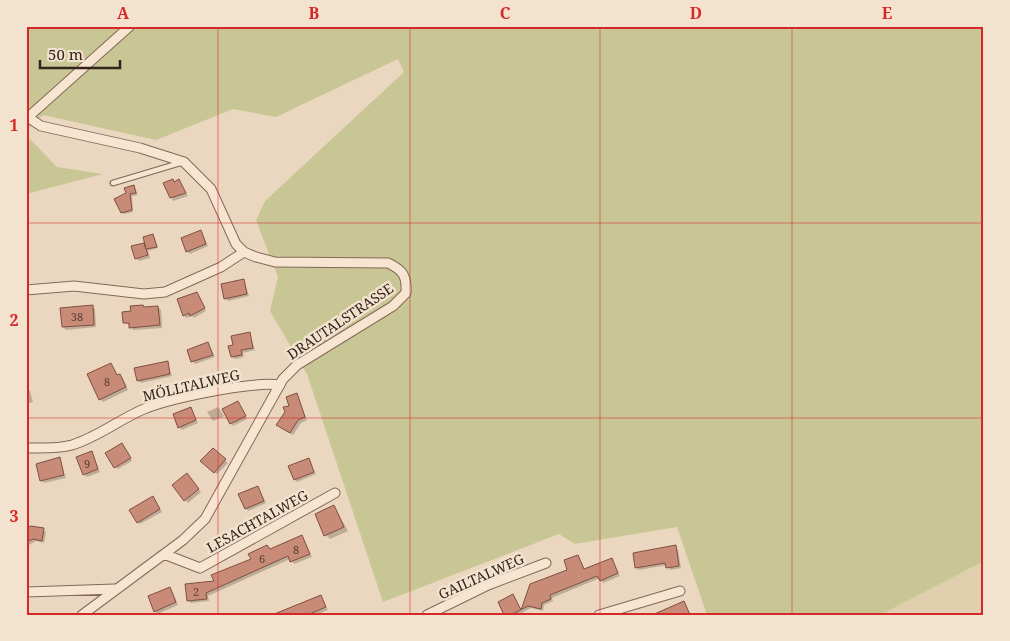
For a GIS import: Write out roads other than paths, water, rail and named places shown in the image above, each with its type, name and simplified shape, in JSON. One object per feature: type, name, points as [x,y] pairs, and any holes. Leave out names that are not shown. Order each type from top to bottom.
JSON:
[{"type":"street","points":[[26,290],[74,286],[144,294],[166,292],[221,267],[244,252],[231,234],[211,189],[184,162],[140,148],[41,126],[28,118],[130,26]]},
{"type":"street","name":"DRAUTALSTRASSE","points":[[82,615],[183,540],[205,519],[280,385],[297,365],[393,306],[406,293],[407,280],[401,269],[388,263],[275,262],[244,252]]},
{"type":"street","name":"MÖLLTALWEG","points":[[26,448],[54,448],[72,445],[90,438],[132,414],[168,402],[263,383],[280,385]]},
{"type":"street","name":"LESACHTALWEG","points":[[164,554],[200,568],[336,494]]},
{"type":"street","name":"GAILTALWEG","points":[[427,615],[488,585],[546,563]]},
{"type":"street","points":[[26,592],[116,589]]},
{"type":"street","points":[[599,615],[680,591]]},
{"type":"lane","points":[[113,183],[184,162]]}]
